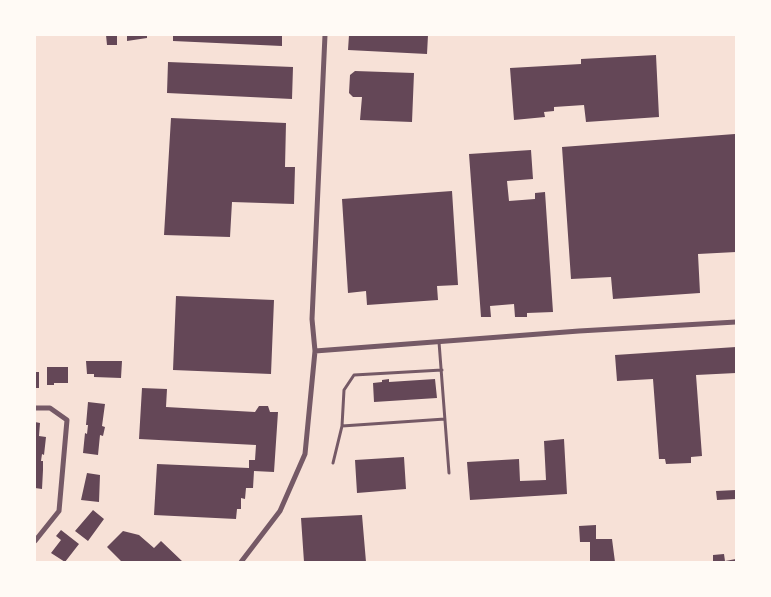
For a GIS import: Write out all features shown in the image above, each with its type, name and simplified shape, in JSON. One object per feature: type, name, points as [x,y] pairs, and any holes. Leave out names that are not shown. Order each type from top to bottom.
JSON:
[{"type":"street","points":[[242,562],[280,511],[305,454],[315,351],[312,319],[325,35]]},
{"type":"street","points":[[315,351],[736,322]]},
{"type":"street","points":[[35,408],[50,408],[67,420],[59,511],[35,541]]},
{"type":"lane","points":[[440,342],[448,473]]},
{"type":"lane","points":[[333,463],[342,426],[344,390],[354,375],[442,370]]},
{"type":"lane","points":[[342,426],[445,419]]},
{"type":"building","points":[[106,35],[117,35],[117,45],[107,45]]},
{"type":"building","points":[[127,35],[147,35],[147,38],[127,41]]},
{"type":"building","points":[[173,35],[282,35],[282,46],[173,41]]},
{"type":"building","points":[[349,35],[428,35],[427,54],[348,50]]},
{"type":"building","points":[[656,55],[659,117],[586,122],[584,105],[554,107],[554,111],[544,112],[545,117],[514,120],[510,68],[581,64],[581,59]]},
{"type":"building","points":[[168,62],[293,67],[292,99],[167,93]]},
{"type":"building","points":[[355,71],[414,73],[412,122],[360,120],[362,97],[353,97],[349,93],[350,75]]},
{"type":"building","points":[[171,118],[286,123],[285,167],[295,167],[294,204],[232,202],[230,237],[164,235]]},
{"type":"building","points":[[735,134],[736,252],[698,254],[700,293],[613,299],[611,277],[571,279],[562,147]]},
{"type":"building","points":[[531,150],[533,179],[507,181],[509,201],[535,199],[535,193],[545,192],[553,312],[527,313],[527,317],[515,317],[514,304],[490,306],[491,317],[481,317],[469,154]]},
{"type":"building","points":[[452,191],[458,285],[437,286],[438,300],[367,305],[366,291],[348,293],[342,199]]},
{"type":"building","points":[[176,296],[274,300],[271,374],[173,370]]},
{"type":"building","points":[[736,347],[736,373],[696,375],[702,456],[691,457],[691,463],[666,464],[665,459],[659,459],[653,379],[617,381],[615,355]]},
{"type":"building","points":[[86,361],[122,361],[121,378],[94,377],[94,374],[87,374]]},
{"type":"building","points":[[47,367],[68,367],[68,383],[47,385]]},
{"type":"building","points":[[35,372],[39,372],[39,388],[35,388]]},
{"type":"building","points":[[389,379],[389,382],[435,379],[437,398],[374,402],[373,383]]},
{"type":"building","points":[[142,388],[167,389],[166,407],[255,412],[259,406],[268,406],[270,412],[278,412],[274,472],[254,471],[253,488],[246,488],[245,499],[241,498],[241,509],[237,509],[236,519],[154,515],[157,464],[249,468],[249,460],[255,460],[256,445],[139,439]]},
{"type":"building","points":[[88,402],[105,404],[102,426],[105,427],[103,436],[100,435],[98,455],[83,453],[85,433],[87,434],[88,425],[86,425]]},
{"type":"building","points":[[35,422],[40,423],[39,436],[46,437],[44,455],[42,454],[41,461],[43,461],[42,489],[35,488]]},
{"type":"building","points":[[564,439],[567,494],[470,500],[467,462],[519,459],[520,481],[546,480],[544,441]]},
{"type":"building","points":[[404,457],[406,489],[357,493],[355,460]]},
{"type":"building","points":[[87,473],[100,475],[99,502],[81,500]]},
{"type":"building","points":[[736,490],[736,499],[717,500],[716,491]]},
{"type":"building","points":[[93,510],[104,519],[88,541],[75,531]]},
{"type":"building","points":[[362,515],[366,562],[304,562],[301,518]]},
{"type":"building","points":[[596,525],[596,539],[612,539],[615,562],[590,562],[590,542],[580,542],[579,526]]},
{"type":"building","points":[[61,530],[79,544],[65,562],[51,553],[61,540],[56,536]]},
{"type":"building","points":[[123,531],[139,535],[154,548],[161,541],[183,562],[122,562],[107,547]]},
{"type":"building","points":[[724,554],[725,561],[736,559],[736,562],[713,562],[713,555]]}]
